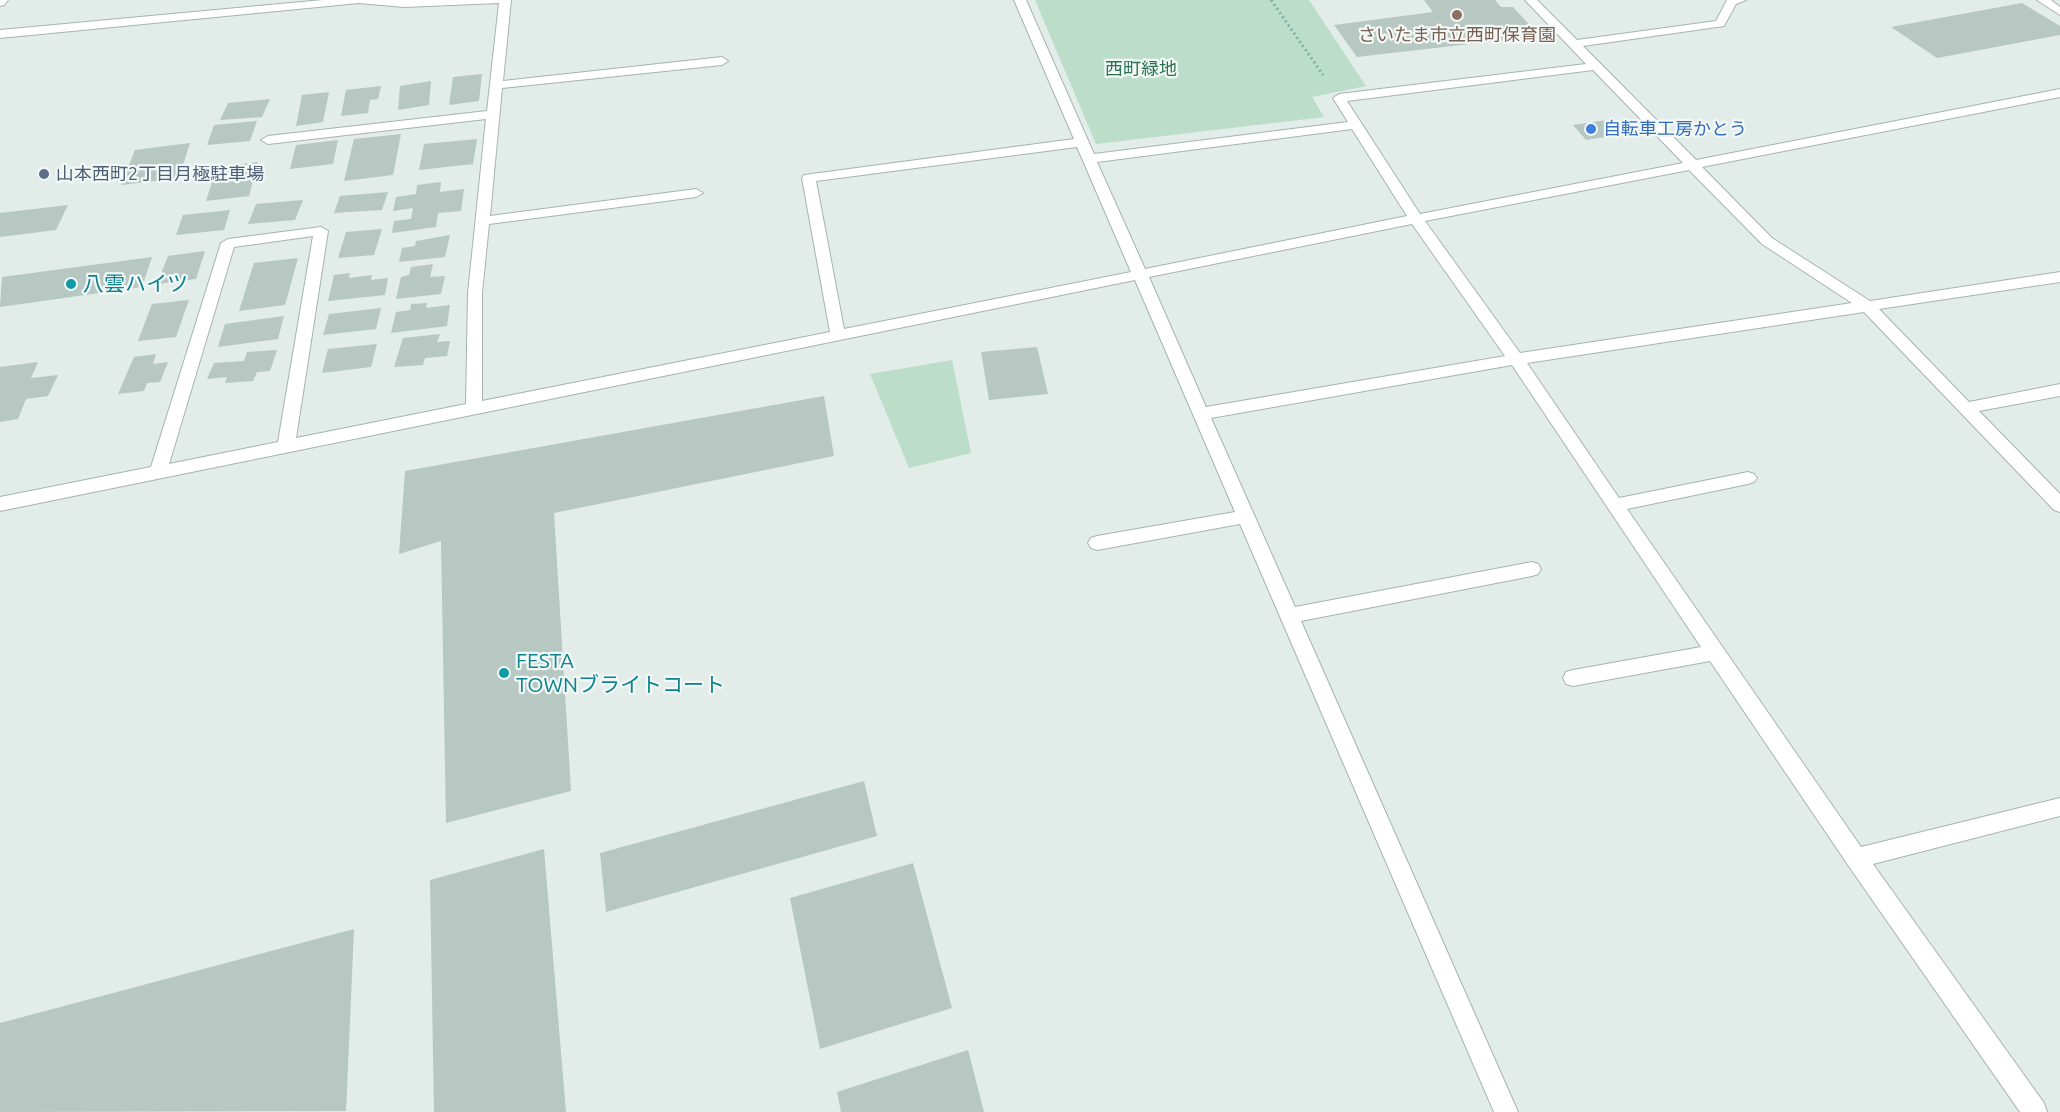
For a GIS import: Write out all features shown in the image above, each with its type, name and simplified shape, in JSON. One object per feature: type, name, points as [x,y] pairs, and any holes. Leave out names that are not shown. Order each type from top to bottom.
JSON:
[{"type":"street","points":[[0,34],[359,0],[404,4],[496,0]]},
{"type":"street","points":[[474,409],[475,293],[505,0]]},
{"type":"street","points":[[1020,0],[1506,1112]]},
{"type":"street","points":[[1532,0],[1767,241],[1868,306],[2060,505]]},
{"type":"street","points":[[1575,44],[1720,24],[1731,2],[1740,0]]},
{"type":"street","points":[[2043,0],[2060,12]]},
{"type":"street","points":[[496,85],[722,61]]},
{"type":"street","points":[[1596,66],[1339,98],[1416,219],[1516,359],[1856,858],[2035,1112]]},
{"type":"street","points":[[0,504],[1416,219],[2060,93]]},
{"type":"street","points":[[268,140],[493,114]]},
{"type":"street","points":[[1089,159],[1356,125]]},
{"type":"street","points":[[838,336],[808,178],[1082,142]]},
{"type":"street","points":[[482,221],[696,193]]},
{"type":"street","points":[[158,472],[228,243],[321,231],[286,446]]},
{"type":"street","points":[[1200,414],[1516,359],[2060,277]]},
{"type":"street","points":[[1966,408],[2060,390]]},
{"type":"street","points":[[1615,505],[1748,478]]},
{"type":"street","points":[[1097,543],[1245,517]]},
{"type":"street","points":[[1288,616],[1532,569]]},
{"type":"street","points":[[1574,678],[1715,652]]},
{"type":"street","points":[[1856,858],[2060,807]]},
{"type":"path","points":[[1271,0],[1339,98]]},
{"type":"green space","name":"西町緑地","points":[[1035,0],[1309,0],[1366,86],[1312,97],[1324,117],[1096,144]]},
{"type":"green space","points":[[952,360],[971,453],[909,468],[870,374]]},
{"type":"building","points":[[1424,0],[1495,0],[1501,7],[1513,7],[1540,36],[1357,57],[1334,25],[1433,12]]},
{"type":"building","points":[[2022,3],[2060,26],[2060,35],[1937,58],[1891,27]]},
{"type":"building","points":[[482,74],[479,101],[449,105],[453,77]]},
{"type":"building","points":[[431,81],[429,105],[398,110],[400,86]]},
{"type":"building","points":[[381,86],[378,99],[370,100],[368,113],[341,116],[346,90]]},
{"type":"building","points":[[329,92],[323,122],[296,126],[302,95]]},
{"type":"building","points":[[270,99],[262,117],[220,120],[228,103]]},
{"type":"building","points":[[1607,120],[1614,124],[1634,121],[1644,131],[1586,140],[1573,125]]},
{"type":"building","points":[[257,121],[250,141],[207,145],[214,125]]},
{"type":"building","points":[[401,134],[393,175],[344,181],[354,139]]},
{"type":"building","points":[[477,139],[473,164],[419,170],[424,144]]},
{"type":"building","points":[[338,140],[333,164],[290,169],[296,145]]},
{"type":"building","points":[[190,143],[179,178],[121,185],[135,150]]},
{"type":"building","points":[[258,162],[249,196],[206,201],[217,167]]},
{"type":"building","points":[[441,182],[440,192],[464,189],[461,211],[438,213],[436,227],[392,233],[394,221],[411,219],[413,208],[393,211],[396,197],[416,194],[417,185]]},
{"type":"building","points":[[388,192],[382,210],[334,213],[340,196]]},
{"type":"building","points":[[303,200],[295,220],[248,224],[256,204]]},
{"type":"building","points":[[68,205],[56,230],[0,237],[0,213]]},
{"type":"building","points":[[230,210],[224,230],[176,235],[183,215]]},
{"type":"building","points":[[382,229],[374,255],[338,258],[346,232]]},
{"type":"building","points":[[450,235],[445,257],[399,262],[402,248],[415,246],[416,241]]},
{"type":"building","points":[[205,251],[196,279],[157,284],[168,256]]},
{"type":"building","name":"八雲ハイツ","points":[[152,257],[142,287],[0,307],[2,277]]},
{"type":"building","points":[[298,258],[285,305],[239,311],[254,263]]},
{"type":"building","points":[[433,264],[430,277],[445,276],[441,294],[396,299],[401,277],[409,275],[411,267]]},
{"type":"building","points":[[350,273],[349,278],[372,275],[371,280],[388,278],[385,295],[328,301],[334,275]]},
{"type":"building","points":[[189,300],[176,337],[138,341],[152,304]]},
{"type":"building","points":[[427,303],[426,308],[450,305],[447,326],[391,333],[396,312],[410,310],[411,304]]},
{"type":"building","points":[[381,308],[376,329],[323,335],[329,314]]},
{"type":"building","points":[[284,316],[278,339],[218,347],[225,324]]},
{"type":"building","points":[[440,334],[437,342],[450,341],[447,356],[425,358],[423,365],[394,367],[403,338]]},
{"type":"building","points":[[377,344],[371,367],[322,373],[328,349]]},
{"type":"building","points":[[1037,347],[1048,394],[989,400],[981,352]]},
{"type":"building","points":[[277,350],[270,371],[257,372],[253,381],[225,383],[227,377],[207,379],[214,363],[244,361],[247,352]]},
{"type":"building","points":[[156,354],[153,364],[168,362],[160,382],[147,383],[144,391],[118,394],[134,357]]},
{"type":"building","points":[[38,362],[31,378],[58,375],[48,396],[26,399],[18,419],[0,422],[0,367]]},
{"type":"building","name":"FESTA TOWNブライトコート","points":[[824,396],[834,456],[554,513],[571,791],[446,823],[441,541],[399,554],[405,471]]},
{"type":"building","points":[[864,781],[877,836],[606,912],[600,853]]},
{"type":"building","points":[[544,849],[566,1112],[434,1112],[430,880]]},
{"type":"building","points":[[913,863],[952,1008],[820,1049],[790,898]]},
{"type":"building","points":[[354,929],[346,1111],[0,1112],[0,1023]]},
{"type":"building","points":[[968,1050],[984,1112],[841,1112],[837,1092]]},
{"type":"place","name":"さいたま市立西町保育園","points":[[1457,15]]},
{"type":"place","name":"自転車工房かとう","points":[[1591,129]]},
{"type":"place","name":"山本西町2丁目月極駐車場","points":[[44,174]]},
{"type":"place","name":"八雲ハイツ","points":[[71,284]]},
{"type":"place","name":"FESTA TOWNブライトコート","points":[[504,673]]}]
